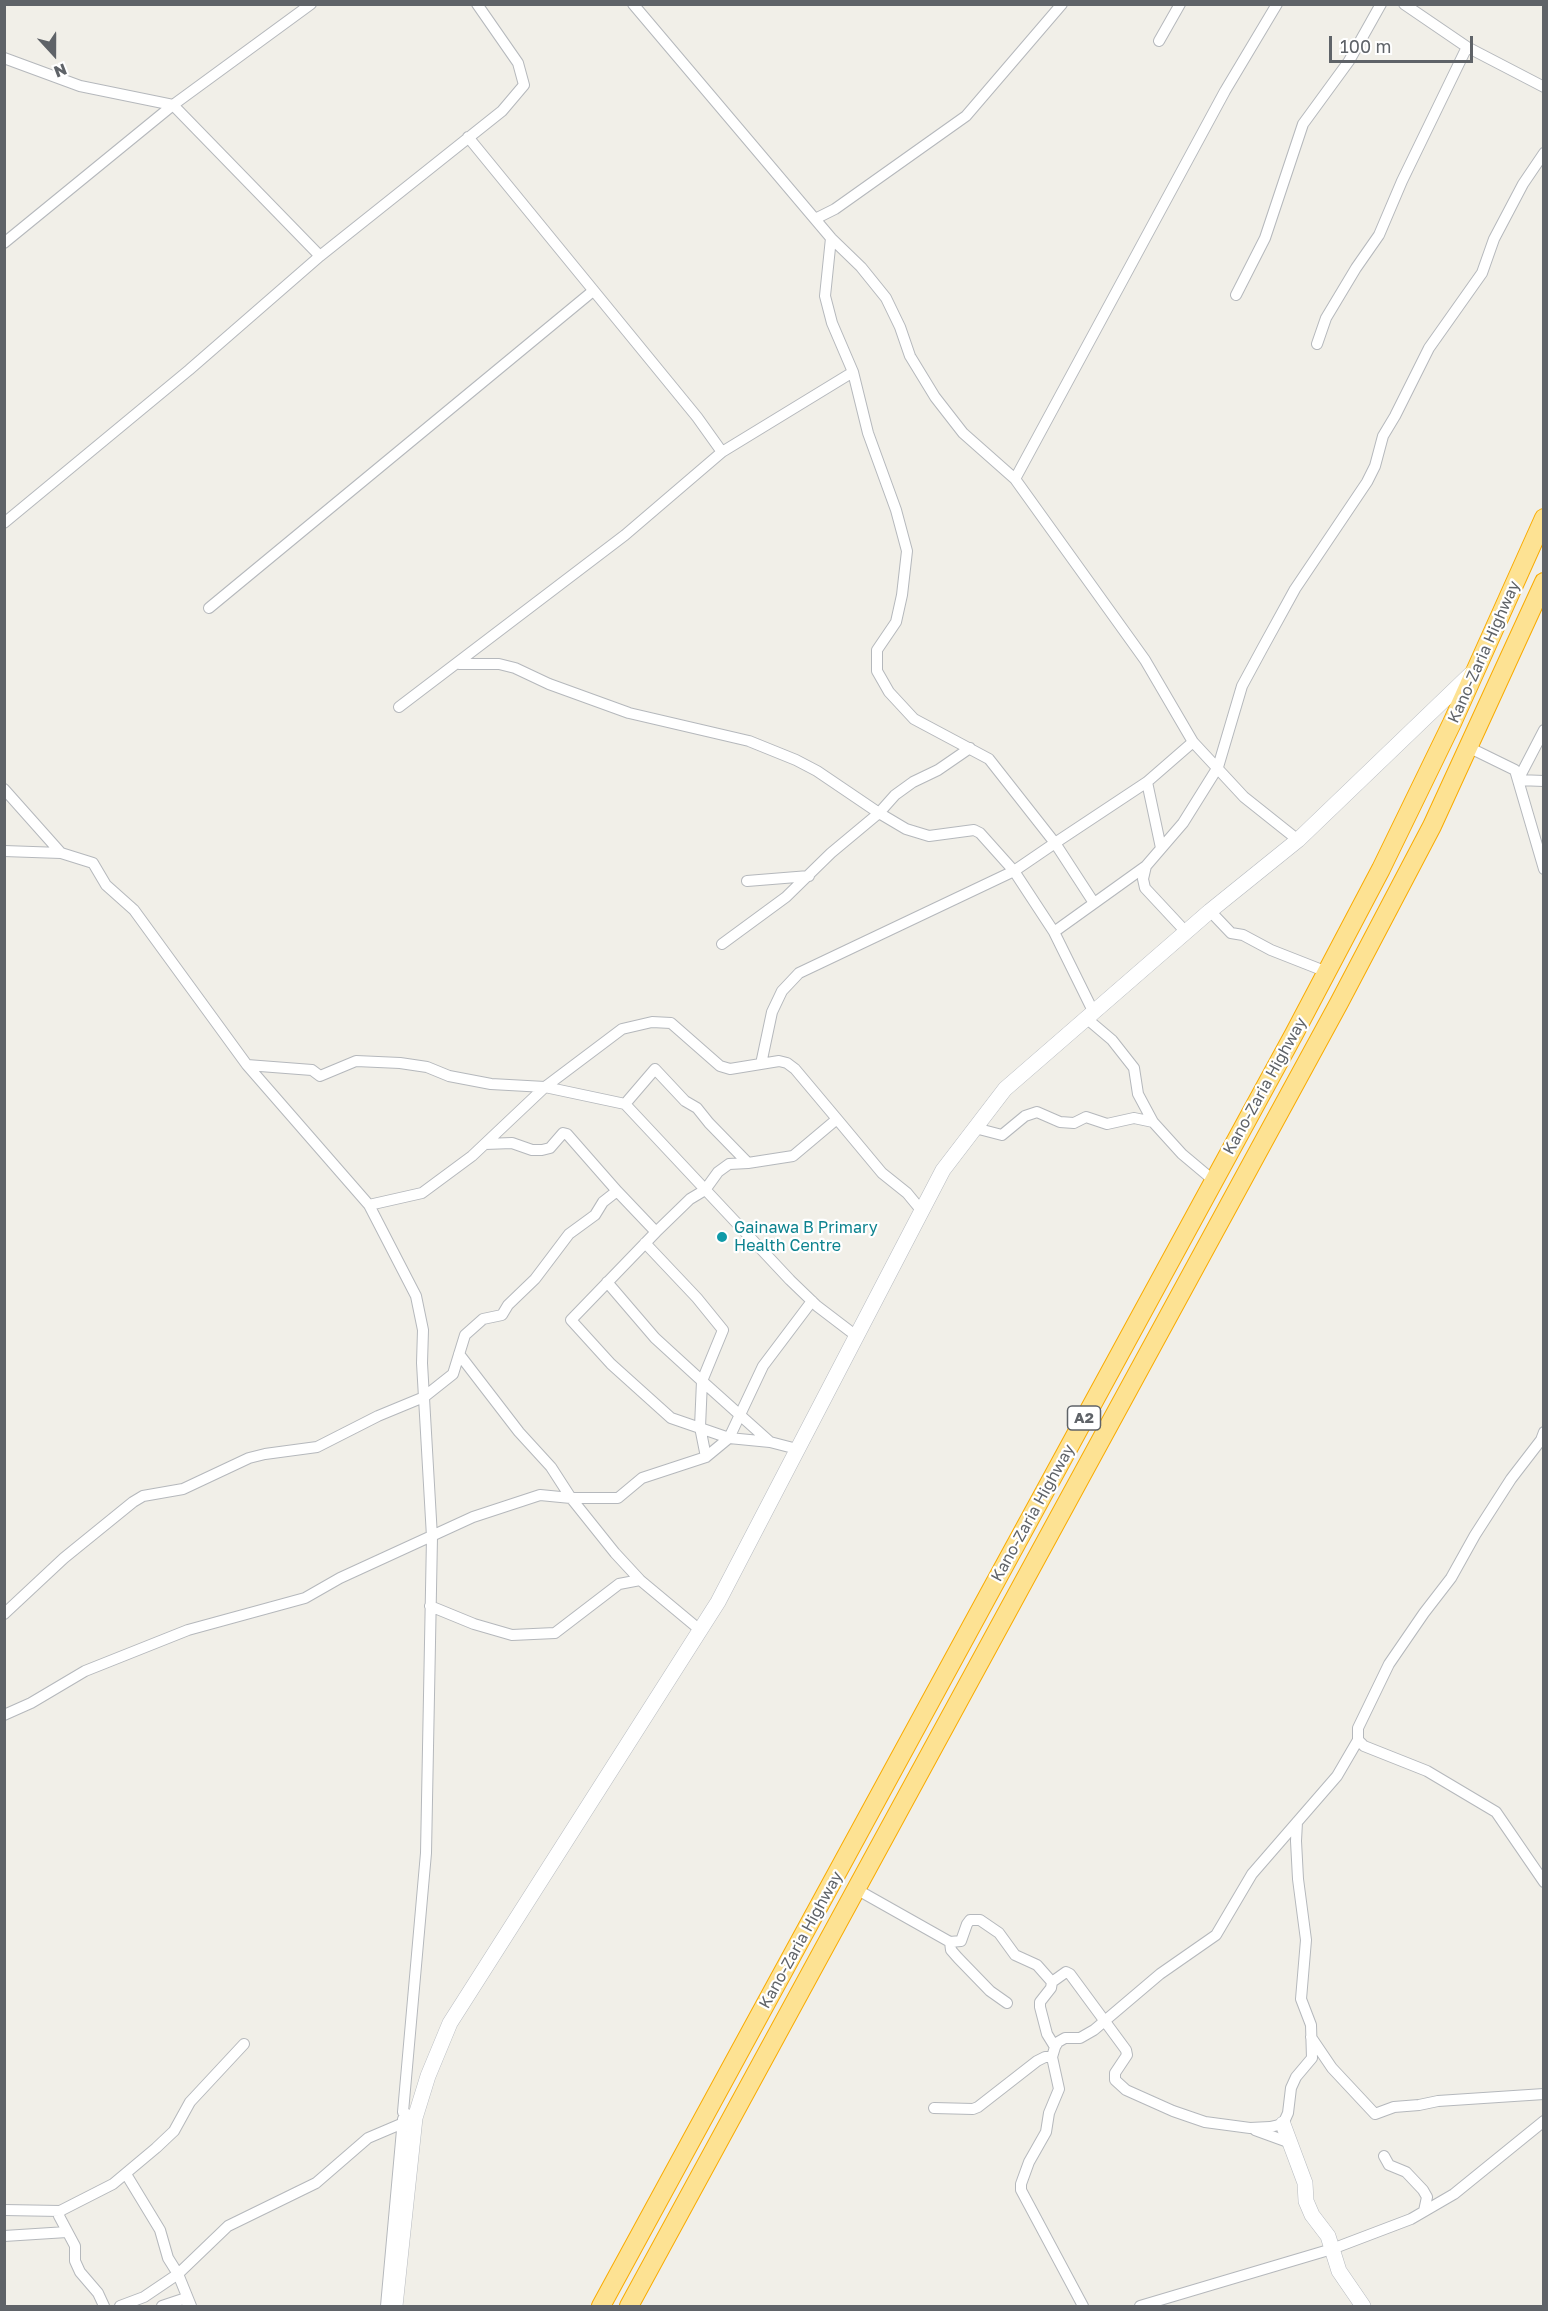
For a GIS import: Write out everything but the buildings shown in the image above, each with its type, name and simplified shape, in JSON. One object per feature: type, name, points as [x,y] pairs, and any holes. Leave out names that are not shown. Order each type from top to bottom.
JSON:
[{"type":"highway","name":"Kano-Zaria Highway","points":[[601,2307],[1327,972],[1381,869],[1452,723],[1544,518]]},
{"type":"highway","name":"Kano-Zaria Highway","points":[[629,2307],[1339,1004],[1432,826],[1544,582]]},
{"type":"street","points":[[4,243],[174,105],[311,4]]},
{"type":"street","points":[[4,523],[189,370],[320,256],[502,111],[524,85],[518,63],[477,4]]},
{"type":"street","points":[[633,4],[831,238],[861,267],[885,298],[900,327],[910,356],[935,397],[963,433],[1015,479],[1145,660],[1193,742],[1244,797],[1298,840]]},
{"type":"street","points":[[815,219],[835,209],[966,116],[1062,4]]},
{"type":"street","points":[[1159,41],[1180,4]]},
{"type":"street","points":[[1015,479],[1225,91],[1277,4]]},
{"type":"street","points":[[1236,295],[1265,238],[1303,124],[1349,61],[1381,4]]},
{"type":"street","points":[[1404,4],[1467,47],[1544,87]]},
{"type":"street","points":[[1317,344],[1326,318],[1379,235],[1402,181],[1467,47]]},
{"type":"street","points":[[4,58],[80,86],[174,105],[320,256]]},
{"type":"street","points":[[468,137],[592,291],[698,417],[722,452]]},
{"type":"street","points":[[1054,932],[1146,866],[1183,823],[1218,767],[1242,686],[1295,589],[1367,482],[1375,466],[1383,436],[1429,348],[1482,273],[1494,239],[1523,184],[1544,153]]},
{"type":"street","points":[[831,238],[825,296],[832,323],[853,372],[868,433],[896,510],[907,551],[896,622],[878,650],[877,671],[889,692],[914,718],[988,759],[1055,843],[1094,903]]},
{"type":"street","points":[[210,608],[592,291]]},
{"type":"street","points":[[399,707],[459,664],[624,535],[722,452],[853,372]]},
{"type":"street","points":[[459,664],[499,664],[515,668],[549,684],[629,712],[749,741],[817,771],[906,829],[929,836],[974,830],[980,833],[1014,871],[1054,932],[1089,1014],[1134,1068],[1138,1094],[1153,1122],[1182,1154],[1213,1180]]},
{"type":"street","points":[[386,2307],[407,2118],[428,2076],[450,2023],[718,1602],[942,1170],[1005,1089],[1210,911],[1298,840],[1474,671]]},
{"type":"street","points":[[1518,780],[1544,730]]},
{"type":"street","points":[[762,1064],[771,1012],[782,991],[799,973],[1014,871],[1147,782],[1193,742]]},
{"type":"street","points":[[1468,747],[1515,770],[1544,869]]},
{"type":"street","points":[[722,944],[771,909],[809,876],[831,853],[879,813],[895,795],[970,748]]},
{"type":"street","points":[[1518,780],[1544,781]]},
{"type":"street","points":[[1147,782],[1161,848]]},
{"type":"street","points":[[4,789],[60,853]]},
{"type":"street","points":[[4,851],[60,853],[93,863],[106,885],[134,910],[247,1065],[369,1205],[416,1296],[423,1330],[422,1363],[432,1537],[426,1853],[395,2307]]},
{"type":"street","points":[[1146,866],[1143,879],[1144,888],[1186,932]]},
{"type":"street","points":[[747,881],[809,876]]},
{"type":"street","points":[[1210,911],[1232,933],[1243,935],[1271,950],[1327,972]]},
{"type":"street","points":[[369,1205],[422,1193],[472,1156],[545,1087],[622,1029],[651,1022],[671,1023],[720,1066],[730,1069],[779,1061],[786,1063],[795,1070],[882,1173],[907,1193],[921,1210]]},
{"type":"street","points":[[247,1065],[312,1070],[320,1076],[356,1061],[377,1060],[427,1067],[449,1076],[491,1084],[545,1087],[625,1104],[812,1301],[855,1335]]},
{"type":"street","points":[[625,1104],[655,1069],[685,1101],[698,1108],[709,1123],[748,1163]]},
{"type":"street","points":[[975,1128],[1002,1135],[1025,1116],[1037,1112],[1074,1123],[1086,1117],[1107,1124],[1134,1118],[1153,1122]]},
{"type":"street","points":[[796,1449],[771,1442],[729,1438],[671,1418],[611,1364],[571,1320],[690,1199],[705,1190],[718,1172],[729,1164],[793,1156],[837,1119]]},
{"type":"street","points":[[485,1144],[512,1143],[532,1150],[542,1150],[550,1148],[563,1133],[567,1134],[656,1232]]},
{"type":"street","points":[[4,1614],[105,1523],[143,1496],[183,1490],[249,1458],[317,1447],[378,1416],[424,1397],[453,1374],[465,1335],[483,1319],[502,1315],[508,1305],[535,1279],[569,1234],[576,1230],[583,1221],[595,1215],[603,1202],[617,1191]]},
{"type":"street","points":[[645,1244],[697,1298],[723,1329],[702,1381],[700,1428],[706,1457]]},
{"type":"street","points":[[607,1282],[655,1338],[771,1442]]},
{"type":"street","points":[[4,1715],[31,1704],[85,1671],[188,1630],[305,1598],[340,1578],[473,1516],[540,1495],[571,1498],[618,1498],[642,1478],[706,1457],[729,1438],[763,1366],[812,1301]]},
{"type":"street","points":[[459,1354],[519,1432],[550,1467],[571,1498],[615,1553],[640,1580],[700,1630]]},
{"type":"street","points":[[933,2108],[973,2109],[978,2107],[1037,2061],[1053,2052],[1058,2042],[1065,2038],[1080,2038],[1104,2022],[1160,1974],[1216,1935],[1252,1874],[1337,1776],[1358,1740],[1359,1728],[1389,1664],[1451,1578],[1474,1535],[1511,1479],[1541,1440],[1544,1432]]},
{"type":"street","points":[[430,1606],[474,1624],[512,1635],[555,1633],[619,1584],[640,1580]]},
{"type":"street","points":[[1358,1740],[1364,1746],[1427,1771],[1496,1812],[1544,1882]]},
{"type":"street","points":[[1298,1821],[1296,1840],[1298,1879],[1306,1940],[1301,1999],[1311,2025],[1312,2058],[1296,2077],[1291,2088],[1288,2113],[1283,2124],[1305,2183],[1306,2201],[1312,2215],[1328,2236],[1339,2271],[1363,2307]]},
{"type":"street","points":[[856,1889],[950,1942],[961,1941],[970,1920],[981,1920],[999,1933],[1015,1955],[1037,1965],[1052,1982]]},
{"type":"street","points":[[950,1942],[951,1950],[958,1958],[990,1991],[1007,2003]]},
{"type":"street","points":[[1083,2307],[1021,2190],[1029,2162],[1046,2132],[1049,2113],[1059,2089],[1053,2052],[1040,2007],[1040,2002],[1051,1988],[1052,1982],[1066,1972],[1070,1974],[1125,2050],[1127,2055],[1115,2073],[1115,2080],[1120,2086],[1173,2111],[1205,2122],[1250,2128],[1288,2142]]},
{"type":"street","points":[[1311,2037],[1332,2068],[1375,2114],[1394,2107],[1419,2106],[1438,2101],[1544,2094]]},
{"type":"street","points":[[4,2210],[60,2211],[113,2184],[174,2131],[190,2102],[244,2044]]},
{"type":"street","points":[[120,2307],[144,2297],[178,2274],[228,2226],[316,2183],[368,2138],[407,2118]]},
{"type":"street","points":[[1140,2307],[1332,2249],[1411,2219],[1454,2194],[1544,2121]]},
{"type":"street","points":[[1250,2128],[1283,2124]]},
{"type":"street","points":[[1384,2156],[1389,2164],[1406,2172],[1423,2190],[1426,2197],[1424,2211]]},
{"type":"street","points":[[126,2174],[160,2230],[168,2258],[178,2274],[190,2305]]},
{"type":"street","points":[[60,2211],[59,2216],[75,2246],[75,2261],[80,2272],[90,2281],[104,2307]]},
{"type":"street","points":[[4,2236],[67,2232]]},
{"type":"street","points":[[162,2307],[183,2299],[190,2305]]},
{"type":"place","name":"Gainawa B Primary Health Centre","points":[[722,1237]]}]
